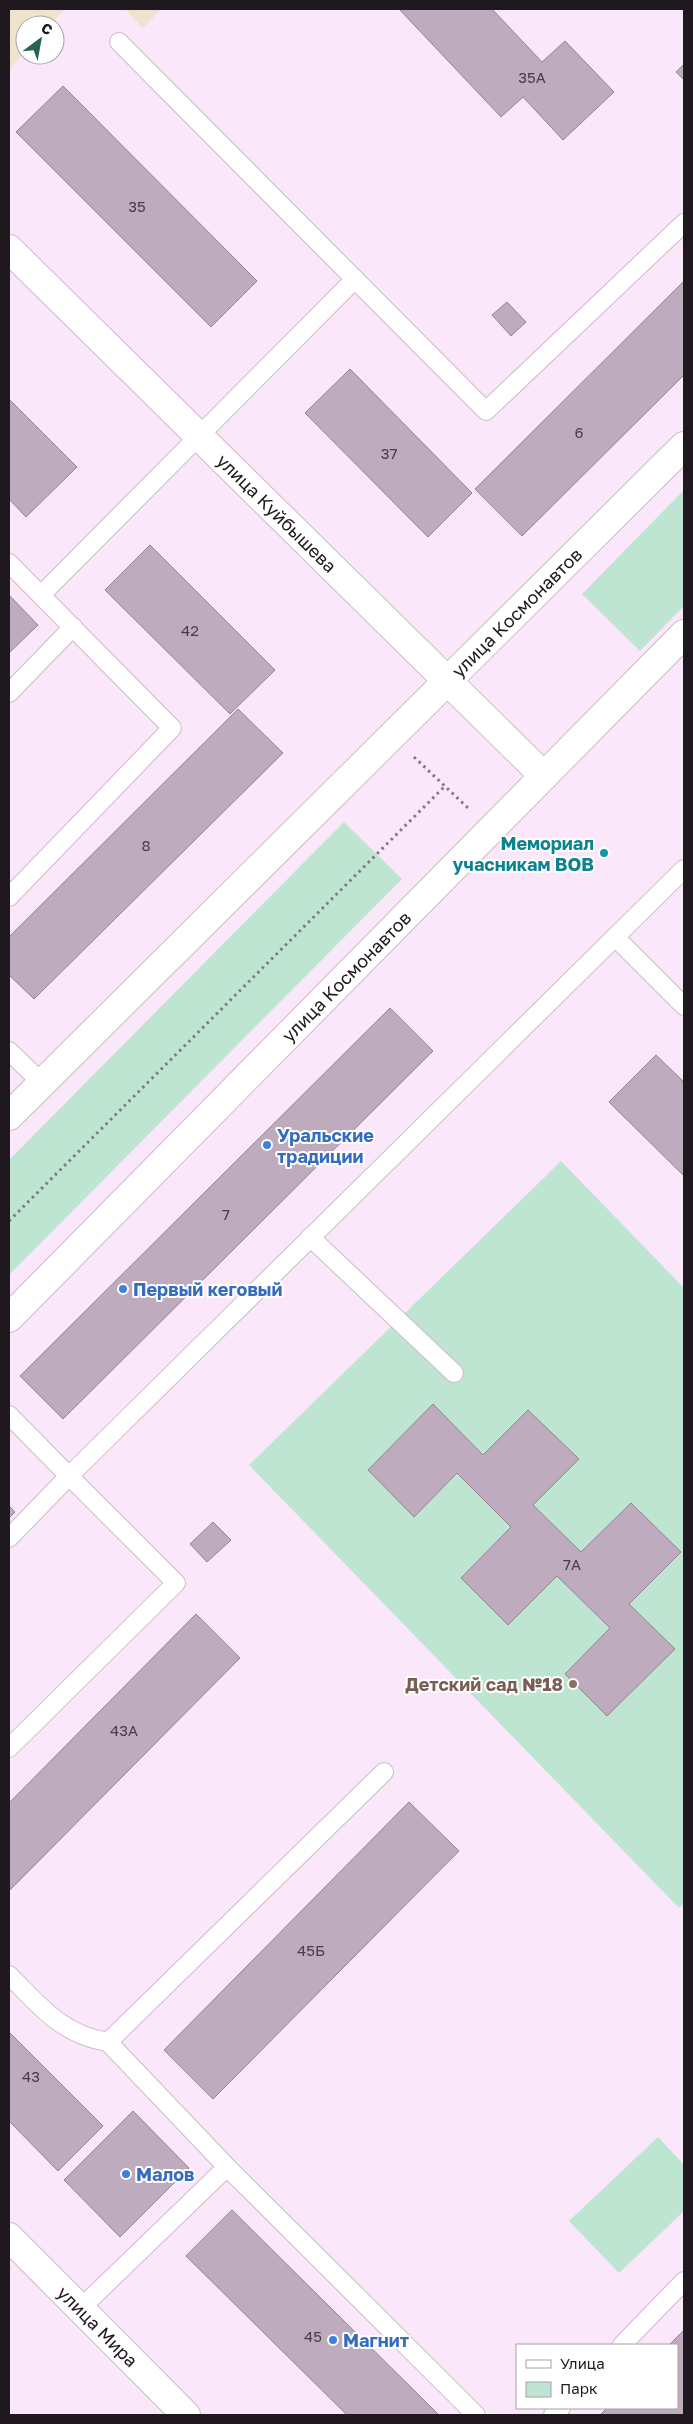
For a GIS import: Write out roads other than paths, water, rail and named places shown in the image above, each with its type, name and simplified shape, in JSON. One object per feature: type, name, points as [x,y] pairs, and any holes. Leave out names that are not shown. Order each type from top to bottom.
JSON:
[{"type":"street","name":"улица Куйбышева","points":[[9,249],[544,776]]},
{"type":"street","name":"улица Космонавтов","points":[[9,1116],[684,446]]},
{"type":"street","name":"улица Космонавтов","points":[[9,1318],[684,634]]},
{"type":"street","name":"улица Мира","points":[[9,2237],[186,2415]]},
{"type":"lane","points":[[119,42],[486,411],[684,223]]},
{"type":"lane","points":[[41,595],[355,279]]},
{"type":"lane","points":[[9,563],[172,728],[9,897]]},
{"type":"lane","points":[[9,693],[73,627]]},
{"type":"lane","points":[[9,1538],[310,1237],[684,869]]},
{"type":"lane","points":[[615,937],[684,1006]]},
{"type":"lane","points":[[9,1051],[42,1084]]},
{"type":"lane","points":[[310,1237],[454,1373]]},
{"type":"lane","points":[[9,1415],[176,1583],[9,1748]]},
{"type":"lane","points":[[108,2042],[384,1772]]},
{"type":"lane","points":[[9,1975],[55,2022],[95,2040],[108,2042],[227,2167],[476,2415]]},
{"type":"lane","points":[[80,2308],[227,2167]]},
{"type":"lane","points":[[623,2344],[684,2281]]},
{"type":"place","name":"Мемориал учасникам ВОВ","points":[[604,853]]},
{"type":"place","name":"Уральские традиции","points":[[267,1145]]},
{"type":"place","name":"Первый кеговый","points":[[123,1289]]},
{"type":"place","name":"Детский сад №18","points":[[573,1684]]},
{"type":"place","name":"Малов","points":[[126,2174]]},
{"type":"place","name":"Магнит","points":[[333,2340]]}]
